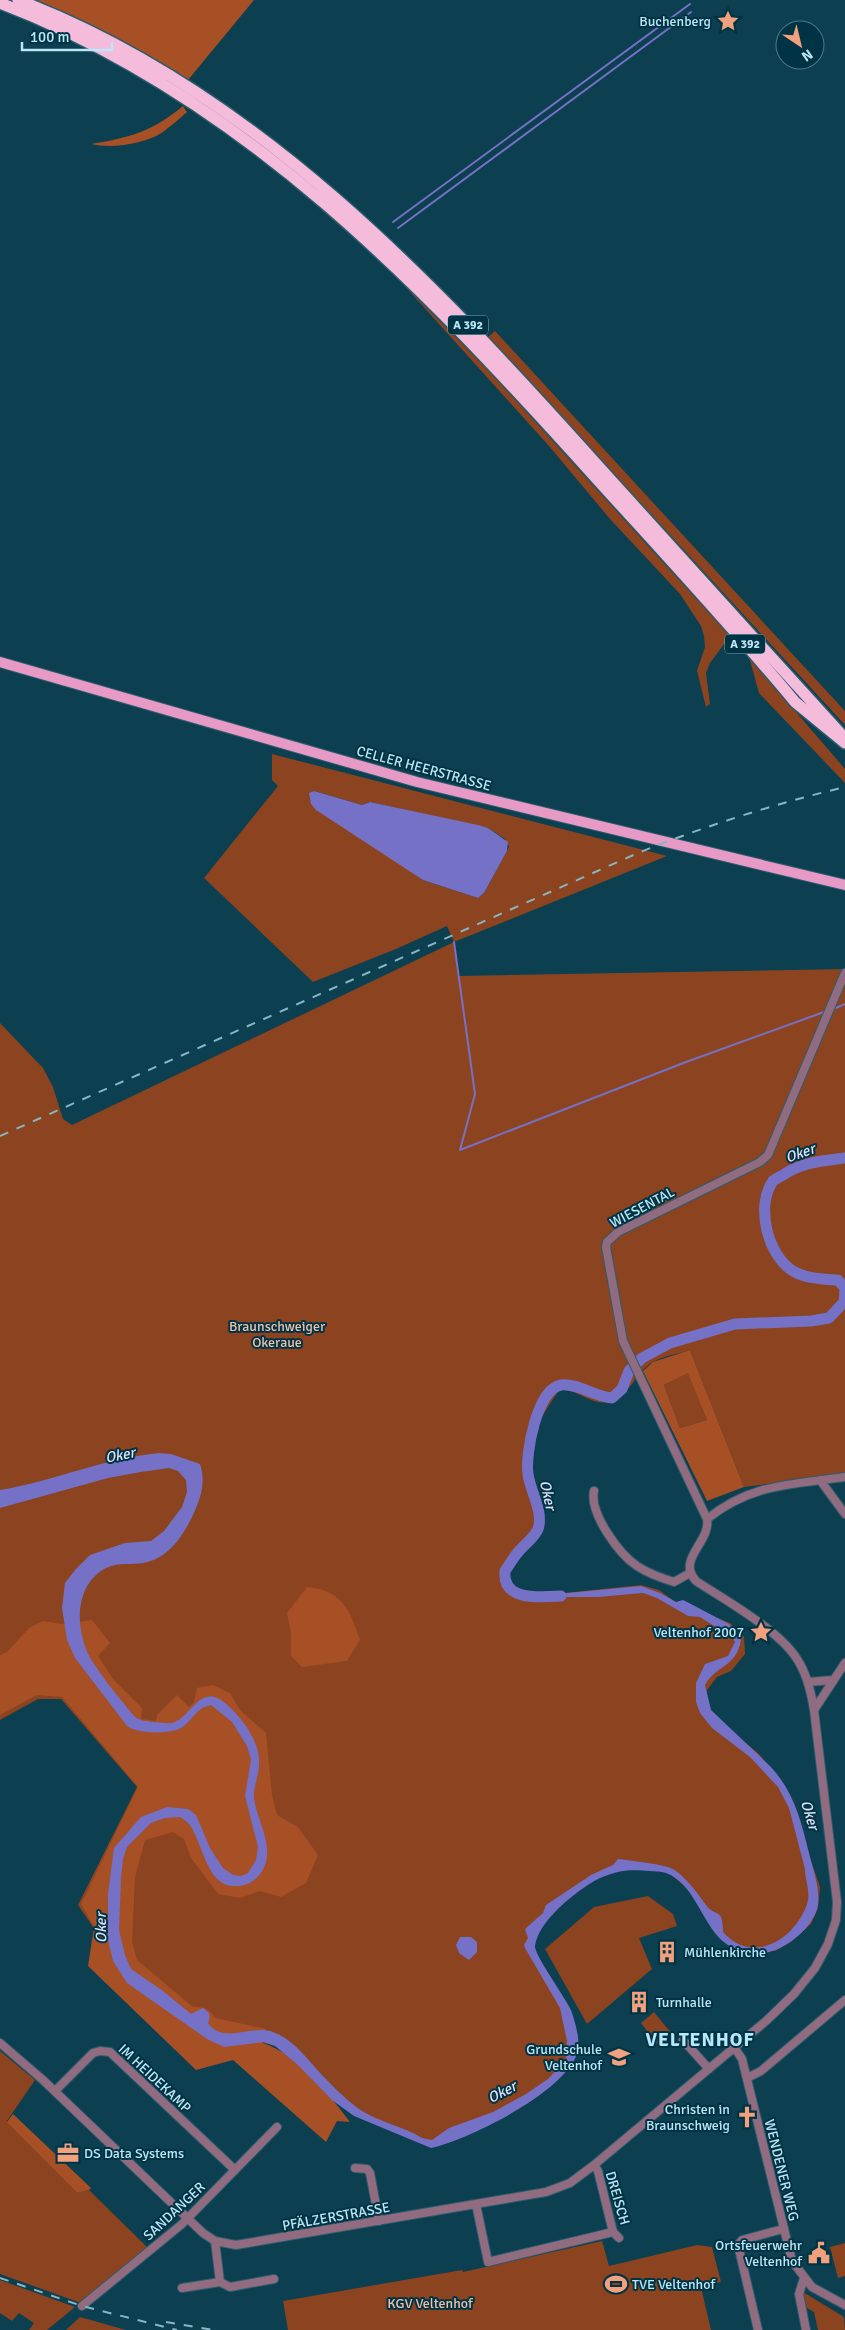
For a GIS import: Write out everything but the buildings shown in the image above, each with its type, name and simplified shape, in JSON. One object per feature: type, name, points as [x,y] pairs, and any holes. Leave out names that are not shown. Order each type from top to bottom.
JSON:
[{"type":"highway","name":"A 392","points":[[18,0],[100,37],[198,94],[274,148],[359,220],[441,297],[517,376],[845,738]]},
{"type":"highway","name":"A 392","points":[[0,3],[88,42],[141,70],[192,102],[268,156],[351,225],[426,297],[509,382],[801,708],[845,743]]},
{"type":"main road","name":"CELLER HEERSTRASSE","points":[[0,662],[382,772],[845,885]]},
{"type":"street","name":"WIESENTAL","points":[[707,1519],[628,1353],[620,1331],[606,1255],[607,1242],[618,1232],[760,1162],[768,1155],[845,973]]},
{"type":"street","points":[[594,1491],[593,1504],[620,1551],[630,1561],[647,1572],[674,1582],[690,1573],[689,1563],[707,1531],[707,1519],[726,1504],[753,1492],[774,1486],[845,1477]]},
{"type":"street","points":[[820,1480],[845,1514]]},
{"type":"street","name":"PFÄLZERSTRASSE","points":[[215,2241],[228,2244],[246,2244],[555,2190],[578,2178],[709,2069],[787,2002],[815,1968],[828,1944],[834,1926],[837,1902],[814,1710],[808,1682],[798,1660],[786,1645],[696,1581],[690,1573]]},
{"type":"street","points":[[814,1710],[845,1663]]},
{"type":"street","points":[[808,1682],[833,1680]]},
{"type":"street","points":[[835,1884],[845,1882]]},
{"type":"street","points":[[747,2078],[762,2071],[845,2000]]},
{"type":"street","points":[[683,2040],[709,2069]]},
{"type":"street","points":[[0,2043],[56,2091],[187,2218],[215,2241],[220,2282]]},
{"type":"street","name":"WENDENER WEG","points":[[734,2047],[742,2059],[792,2261],[812,2287],[845,2306]]},
{"type":"street","name":"IM HEIDEKAMP","points":[[56,2091],[93,2053],[100,2050],[110,2052],[235,2170]]},
{"type":"street","name":"SANDANGER","points":[[82,2306],[187,2218],[276,2127]]},
{"type":"street","name":"DREISCH","points":[[594,2165],[598,2171],[613,2232],[619,2238]]},
{"type":"street","points":[[355,2168],[367,2169],[370,2173],[379,2221]]},
{"type":"street","points":[[476,2204],[488,2262],[613,2232]]},
{"type":"street","points":[[758,2330],[738,2245],[742,2240],[784,2229]]},
{"type":"street","points":[[804,2278],[799,2294],[806,2330]]},
{"type":"street","points":[[182,2288],[220,2282],[230,2287],[274,2280]]},
{"type":"green space","points":[[402,283],[487,369],[730,636],[710,663],[706,673],[710,704],[706,707],[697,671],[705,647],[704,636],[701,626],[680,594],[610,519],[549,446]]},
{"type":"green space","points":[[495,331],[845,711],[845,725],[488,337]]},
{"type":"green space","points":[[749,657],[845,769],[845,783],[759,693]]},
{"type":"green space","points":[[272,754],[667,856],[454,942],[447,926],[396,949],[313,982],[204,878],[278,786],[272,780]],"holes":[[[314,791],[362,805],[370,802],[488,828],[505,839],[509,847],[484,893],[478,898],[423,880],[309,794]]]},
{"type":"green space","name":"Braunschweiger Okeraue","points":[[454,942],[459,976],[845,969],[845,1474],[744,1487],[690,1350],[657,1360],[647,1366],[625,1392],[614,1400],[599,1402],[573,1392],[559,1390],[539,1421],[529,1471],[542,1515],[538,1536],[514,1560],[507,1572],[506,1579],[516,1591],[564,1593],[641,1585],[659,1590],[674,1601],[730,1623],[744,1637],[745,1654],[731,1671],[717,1677],[707,1690],[708,1711],[759,1754],[785,1786],[820,1887],[818,1908],[811,1924],[791,1942],[775,1951],[732,1946],[688,1889],[668,1872],[623,1867],[591,1881],[561,1903],[536,1930],[532,1950],[569,2010],[568,2060],[552,2080],[514,2107],[434,2142],[424,2141],[354,2113],[286,2048],[244,2038],[121,1968],[78,1905],[137,1787],[61,1699],[38,1699],[0,1720],[0,1023],[43,1068],[53,1087],[63,1119],[72,1125]]},
{"type":"green space","points":[[689,1372],[707,1420],[680,1428],[664,1385]]},
{"type":"green space","points":[[648,1896],[673,1914],[677,1926],[639,1938],[652,1969],[587,2024],[545,1949],[594,1907]]},
{"type":"green space","points":[[654,2012],[672,2034],[658,2045],[641,2023]]},
{"type":"green space","points":[[0,2051],[35,2080],[7,2121],[77,2193],[89,2190],[148,2248],[81,2303],[0,2274]]},
{"type":"green space","name":"KGV Veltenhof","points":[[602,2241],[609,2266],[697,2245],[712,2247],[721,2282],[701,2287],[711,2330],[288,2330],[283,2301],[462,2270],[463,2272]]},
{"type":"green space","points":[[845,2243],[845,2276],[838,2278],[830,2247]]},
{"type":"green space","points":[[0,2280],[75,2307],[47,2330],[29,2330],[34,2323],[19,2313],[12,2321],[0,2313]]},
{"type":"green space","points":[[803,2292],[844,2317],[845,2330],[818,2330],[814,2312],[805,2307]]},
{"type":"green space","points":[[80,2317],[126,2330],[66,2330]]},
{"type":"shaded area","points":[[34,0],[254,0],[188,80],[120,40]]},
{"type":"shaded area","points":[[183,106],[187,112],[166,130],[147,140],[118,146],[91,144],[140,132],[161,122]]},
{"type":"shaded area","points":[[314,791],[362,805],[370,802],[488,828],[508,842],[507,851],[484,893],[478,898],[423,880],[316,810],[311,804],[309,793]]},
{"type":"shaded area","points":[[690,1350],[744,1487],[707,1501],[643,1371],[653,1362]],"holes":[[[688,1373],[707,1420],[680,1428],[664,1385]]]},
{"type":"shaded area","points":[[159,1453],[171,1454],[200,1464],[203,1483],[193,1515],[174,1545],[160,1557],[143,1563],[111,1566],[96,1575],[84,1593],[81,1604],[80,1627],[86,1649],[94,1665],[135,1717],[146,1721],[172,1723],[179,1720],[202,1699],[216,1698],[225,1703],[243,1722],[257,1747],[259,1764],[254,1798],[265,1836],[267,1856],[265,1865],[256,1879],[240,1886],[227,1885],[218,1880],[207,1862],[194,1832],[189,1824],[180,1817],[165,1818],[151,1823],[127,1847],[123,1859],[119,1930],[125,1955],[131,1969],[163,1991],[191,2014],[203,2008],[209,2014],[208,2023],[222,2033],[265,2030],[281,2036],[295,2046],[333,2086],[359,2109],[422,2138],[432,2140],[449,2128],[493,2112],[526,2094],[548,2079],[566,2060],[567,2041],[560,2008],[525,1948],[524,1945],[528,1938],[525,1929],[543,1913],[546,1905],[591,1875],[613,1865],[618,1859],[656,1864],[668,1867],[679,1873],[709,1909],[720,1915],[723,1932],[735,1942],[747,1947],[760,1947],[772,1944],[793,1928],[807,1904],[808,1895],[805,1869],[789,1808],[778,1787],[750,1757],[712,1728],[700,1713],[696,1702],[696,1683],[705,1664],[728,1656],[735,1642],[733,1638],[700,1617],[688,1616],[657,1598],[643,1593],[598,1597],[526,1597],[641,1586],[660,1593],[676,1602],[683,1600],[729,1624],[741,1640],[739,1649],[731,1661],[715,1673],[705,1685],[711,1710],[771,1767],[786,1786],[796,1807],[817,1885],[818,1905],[810,1923],[795,1939],[786,1945],[776,1950],[757,1954],[734,1948],[724,1942],[715,1933],[686,1888],[677,1879],[666,1873],[629,1870],[605,1876],[589,1884],[570,1898],[551,1917],[538,1936],[535,1946],[539,1958],[571,2010],[578,2035],[578,2050],[571,2065],[557,2081],[515,2111],[468,2135],[431,2148],[354,2116],[332,2100],[298,2065],[275,2046],[263,2042],[224,2047],[207,2039],[127,1983],[113,1961],[108,1940],[108,1894],[114,1848],[141,1817],[167,1807],[188,1809],[196,1815],[210,1848],[223,1868],[233,1875],[241,1876],[248,1873],[256,1860],[258,1847],[245,1796],[251,1760],[247,1746],[232,1722],[211,1705],[199,1710],[179,1729],[164,1732],[147,1732],[132,1729],[127,1726],[75,1658],[67,1640],[62,1608],[65,1583],[90,1555],[125,1543],[151,1541],[164,1531],[182,1507],[187,1492],[186,1480],[178,1471],[169,1468],[141,1472],[108,1478],[0,1508],[0,1490],[119,1460]]},
{"type":"shaded area","points":[[307,1587],[329,1592],[343,1603],[348,1611],[360,1640],[347,1661],[302,1667],[291,1656],[291,1634],[287,1613]]},
{"type":"shaded area","points":[[92,1620],[110,1643],[98,1656],[113,1679],[142,1708],[141,1719],[156,1721],[157,1715],[177,1695],[189,1707],[194,1702],[197,1688],[213,1685],[230,1693],[240,1710],[266,1733],[272,1795],[277,1815],[298,1827],[318,1855],[306,1883],[281,1897],[260,1891],[240,1898],[218,1894],[191,1858],[184,1839],[173,1832],[145,1840],[135,1877],[132,1942],[137,1960],[193,2007],[206,2009],[215,2018],[266,2029],[263,2043],[289,2056],[312,2076],[350,2122],[337,2121],[326,2142],[233,2060],[196,2070],[88,1966],[94,1927],[81,1904],[138,1787],[62,1697],[37,1695],[0,1715],[0,1655],[7,1652],[29,1628],[43,1621],[62,1624]]},
{"type":"shaded area","points":[[460,1937],[471,1937],[477,1942],[477,1952],[469,1960],[459,1953],[456,1945]]},
{"type":"shaded area","points":[[13,2114],[91,2188],[77,2193],[7,2122]]},
{"type":"waterway","points":[[393,222],[690,4]]},
{"type":"waterway","points":[[398,228],[691,12]]},
{"type":"waterway","points":[[454,942],[475,1094],[460,1150],[686,1062],[824,1012]]},
{"type":"waterway","points":[[836,1008],[845,1004]]},
{"type":"waterway","name":"Oker","points":[[845,1158],[820,1161],[797,1167],[774,1180],[768,1191],[765,1204],[765,1217],[771,1243],[784,1264],[804,1276],[838,1280],[845,1288]]},
{"type":"waterway","name":"Oker","points":[[561,1596],[534,1597],[516,1593],[506,1581],[505,1571],[538,1529],[538,1509],[528,1474],[529,1452],[534,1424],[539,1410],[545,1398],[553,1389],[561,1385],[574,1386],[612,1398],[622,1389],[629,1371],[642,1358],[670,1343],[735,1324],[811,1321],[829,1318],[844,1302],[845,1290]]},
{"type":"railway","points":[[0,1136],[638,853],[740,816],[845,787]]},
{"type":"railway","points":[[0,2278],[82,2306],[177,2330]]},
{"type":"railway","points":[[166,2322],[213,2330]]},
{"type":"place","name":"Buchenberg","points":[[728,21]]},
{"type":"place","name":"Veltenhof 2007","points":[[761,1632]]},
{"type":"place","name":"Mühlenkirche","points":[[667,1952]]},
{"type":"place","name":"Turnhalle","points":[[639,2002]]},
{"type":"place","name":"Grundschule Veltenhof","points":[[619,2057]]},
{"type":"place","name":"Christen in Braunschweig","points":[[747,2117]]},
{"type":"place","name":"DS Data Systems","points":[[68,2153]]},
{"type":"place","name":"Ortsfeuerwehr Veltenhof","points":[[819,2253]]},
{"type":"place","name":"TVE Veltenhof","points":[[616,2284]]},
{"type":"district","name":"VELTENHOF","points":[[700,2039]]}]
